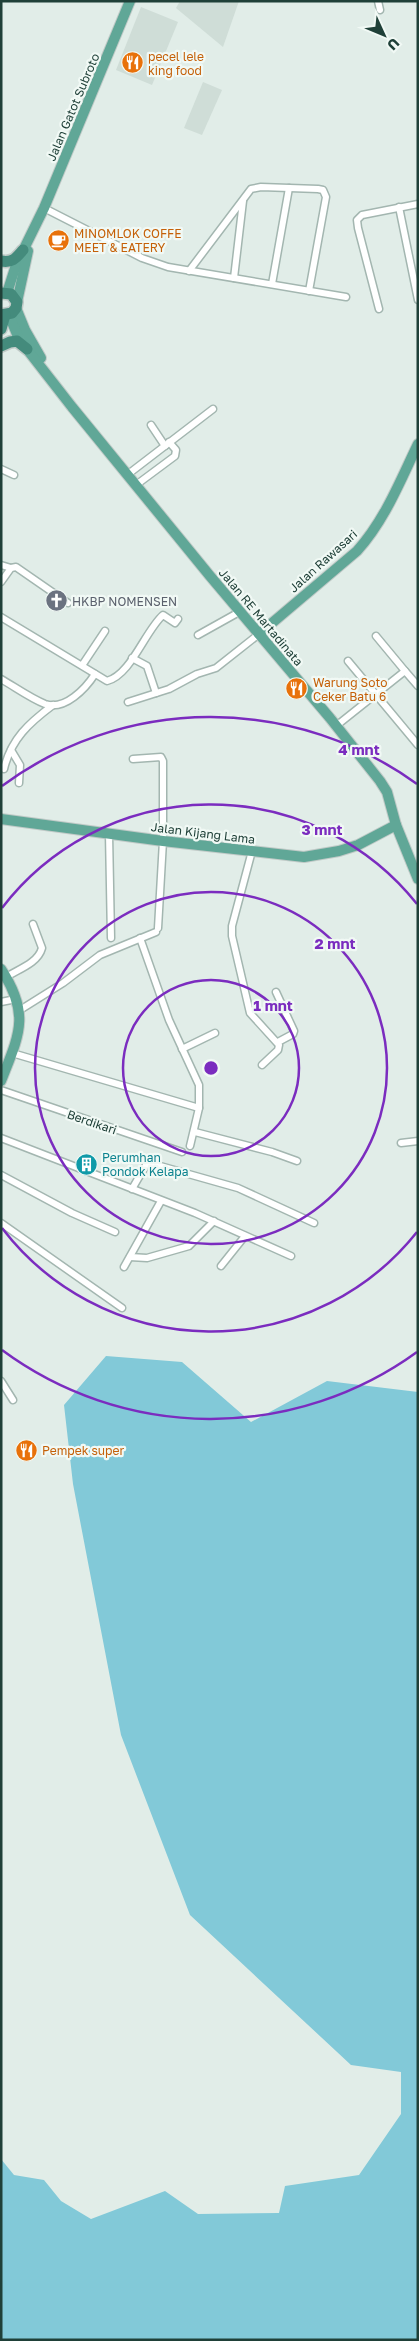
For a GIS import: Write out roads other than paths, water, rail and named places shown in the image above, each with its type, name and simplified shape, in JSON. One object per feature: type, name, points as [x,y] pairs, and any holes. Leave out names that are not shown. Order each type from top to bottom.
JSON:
[{"type":"highway","points":[[1,261],[10,262],[24,250]]},
{"type":"highway","points":[[1,267],[16,266]]},
{"type":"highway","points":[[1,329],[10,311],[14,296],[3,293]]},
{"type":"highway","points":[[1,346],[17,341],[27,349]]},
{"type":"main road","name":"Jalan Gatot Subroto","points":[[38,222],[130,1]]},
{"type":"main road","points":[[3,293],[38,222]]},
{"type":"main road","points":[[10,311],[38,222]]},
{"type":"main road","name":"Jalan RE Martadinata","points":[[10,311],[10,322],[27,349],[136,486],[336,726],[387,792],[396,826],[418,878]]},
{"type":"main road","name":"Jalan RE Martadinata","points":[[10,311],[24,330],[58,387]]},
{"type":"main road","name":"Jalan Rawasari","points":[[259,634],[357,551],[368,539],[380,520],[418,444]]},
{"type":"main road","name":"Jalan Kijang Lama","points":[[1,819],[285,856],[313,856],[358,845],[396,826]]},
{"type":"main road","points":[[1,1082],[20,1029],[20,1010],[4,973]]},
{"type":"street","points":[[378,1],[380,10]]},
{"type":"street","points":[[189,271],[248,192],[255,188],[318,189],[323,190],[326,197],[309,291]]},
{"type":"street","points":[[272,284],[289,188]]},
{"type":"street","points":[[234,278],[243,200]]},
{"type":"street","points":[[379,309],[358,228],[358,220],[362,215],[418,204]]},
{"type":"street","points":[[398,207],[418,300]]},
{"type":"street","points":[[44,208],[142,258],[189,271],[346,297]]},
{"type":"street","points":[[127,475],[213,408]]},
{"type":"street","points":[[136,486],[175,456],[176,450],[167,444],[151,425]]},
{"type":"street","points":[[1,469],[14,475]]},
{"type":"street","points":[[1,565],[18,568],[68,603]]},
{"type":"street","points":[[1,582],[11,568]]},
{"type":"street","points":[[198,635],[241,611]]},
{"type":"street","points":[[1,617],[83,664],[103,679],[110,680],[132,658],[157,620],[163,615],[175,623],[178,618]]},
{"type":"street","points":[[83,664],[105,631]]},
{"type":"street","points":[[128,702],[170,689],[197,674],[216,668],[259,634]]},
{"type":"street","points":[[376,636],[418,686]]},
{"type":"street","points":[[132,658],[147,666],[156,693]]},
{"type":"street","points":[[348,660],[374,695],[418,745]]},
{"type":"street","points":[[336,726],[405,671]]},
{"type":"street","points":[[4,769],[17,736],[53,705],[72,698],[80,692],[95,674]]},
{"type":"street","points":[[1,679],[43,703],[53,705]]},
{"type":"street","points":[[11,750],[20,765],[19,783]]},
{"type":"street","points":[[20,1010],[63,983],[100,955],[157,930],[163,841],[163,761],[161,757],[156,756],[132,759]]},
{"type":"street","points":[[109,834],[111,938]]},
{"type":"street","points":[[252,852],[232,926],[233,946],[250,1013],[278,1042],[278,1050],[262,1065]]},
{"type":"street","points":[[4,973],[32,962],[41,952],[42,948],[33,924]]},
{"type":"street","points":[[140,938],[169,1020],[199,1085],[199,1108],[195,1132],[190,1146]]},
{"type":"street","points":[[276,992],[294,1031],[293,1034],[278,1042]]},
{"type":"street","points":[[1,1002],[16,999]]},
{"type":"street","points":[[182,1049],[215,1033]]},
{"type":"street","points":[[12,1053],[199,1108]]},
{"type":"street","name":"Berdikari","points":[[1,1090],[182,1152]]},
{"type":"street","points":[[195,1132],[255,1147],[297,1161]]},
{"type":"street","points":[[1,1138],[214,1221],[291,1256]]},
{"type":"street","points":[[401,1144],[418,1140]]},
{"type":"street","points":[[132,1189],[146,1165],[153,1164],[238,1188],[314,1223]]},
{"type":"street","points":[[1,1175],[72,1213],[116,1232]]},
{"type":"street","points":[[124,1267],[161,1201]]},
{"type":"street","points":[[130,1257],[147,1258],[189,1246],[214,1221]]},
{"type":"street","points":[[1,1223],[122,1308]]},
{"type":"street","points":[[221,1266],[245,1236]]},
{"type":"street","points":[[1,1381],[14,1400]]},
{"type":"water","points":[[106,1356],[182,1362],[251,1422],[327,1381],[418,1392],[418,2340],[1,2340],[1,2159],[14,2175],[44,2180],[61,2201],[91,2219],[165,2191],[198,2214],[279,2213],[285,2186],[359,2175],[401,2114],[401,2072],[351,2065],[190,1915],[121,1735],[73,1484],[64,1405]]},
{"type":"place","name":"pecel lele king food","points":[[132,63]]},
{"type":"place","name":"MINOMLOK COFFE MEET & EATERY","points":[[58,240]]},
{"type":"place","name":"HKBP NOMENSEN","points":[[56,601]]},
{"type":"place","name":"Warung Soto Ceker Batu 6","points":[[297,689]]},
{"type":"place","name":"Perumhan Pondok Kelapa","points":[[86,1164]]},
{"type":"place","name":"Pempek super","points":[[26,1450]]}]
